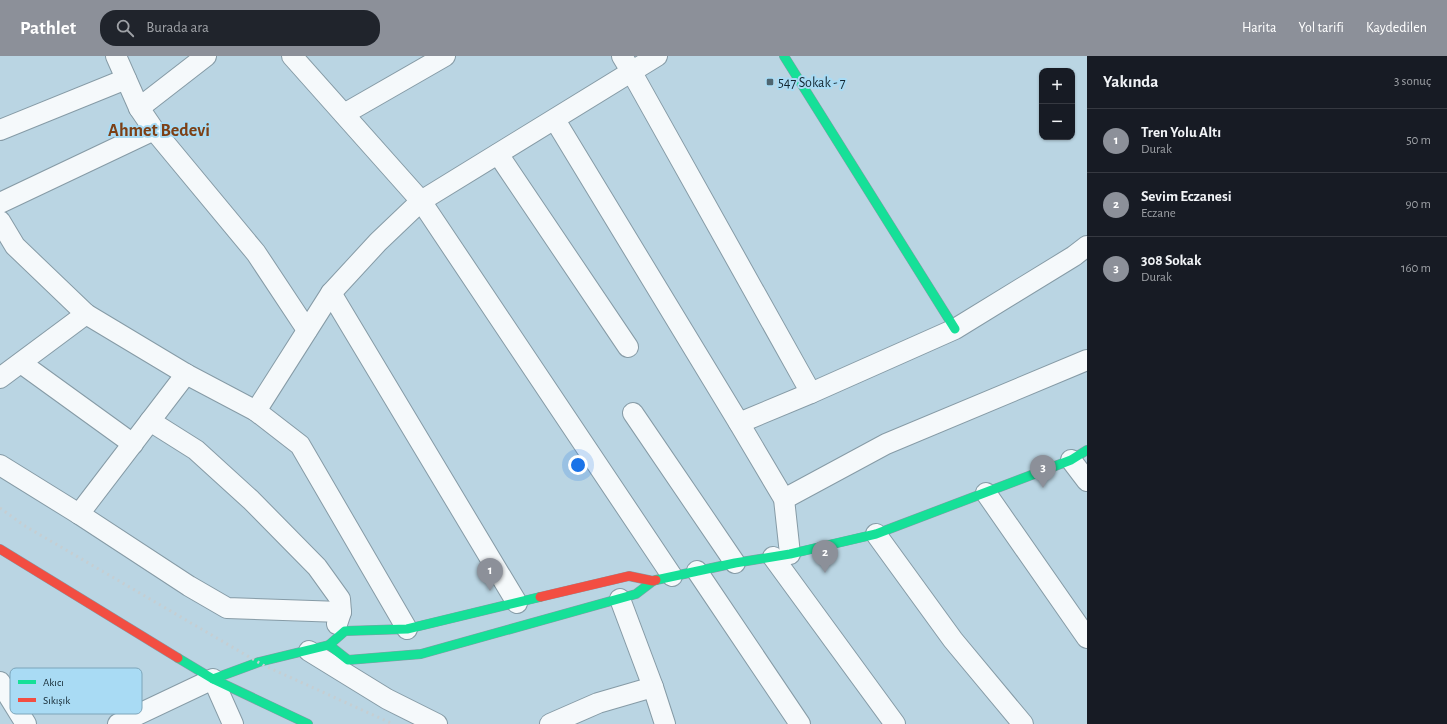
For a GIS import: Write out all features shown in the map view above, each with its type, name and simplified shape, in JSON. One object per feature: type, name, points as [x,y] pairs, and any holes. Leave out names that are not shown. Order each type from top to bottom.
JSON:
[{"type":"street","points":[[116,56],[139,108],[154,130],[256,253],[307,330]]},
{"type":"street","points":[[139,108],[206,56]]},
{"type":"street","points":[[292,56],[421,201],[672,576]]},
{"type":"street","points":[[344,114],[445,56]]},
{"type":"street","points":[[256,411],[331,293],[378,242],[421,201],[555,120],[627,64],[657,56]]},
{"type":"street","points":[[784,56],[955,329]]},
{"type":"street","points":[[627,64],[811,392]]},
{"type":"street","points":[[0,130],[126,79]]},
{"type":"street","points":[[555,120],[739,422],[784,499],[781,556],[895,724]]},
{"type":"street","points":[[0,203],[154,130]]},
{"type":"street","points":[[498,154],[628,347]]},
{"type":"street","points":[[0,221],[14,246],[86,314],[186,374],[256,411],[300,445],[407,629]]},
{"type":"street","points":[[739,422],[955,329],[1074,256],[1087,246]]},
{"type":"street","points":[[331,293],[517,603]]},
{"type":"street","points":[[0,378],[86,314]]},
{"type":"street","points":[[784,499],[886,444],[1087,360]]},
{"type":"street","points":[[21,363],[133,444]]},
{"type":"street","points":[[79,514],[186,374]]},
{"type":"street","points":[[633,413],[735,563]]},
{"type":"street","points":[[150,421],[196,450],[262,511],[317,567],[340,599],[341,612],[329,645]]},
{"type":"street","points":[[329,645],[348,660],[420,654],[636,594],[653,581],[735,563],[781,556],[876,534],[1079,455],[1087,481]]},
{"type":"street","points":[[0,465],[79,514],[189,586],[227,608],[341,612]]},
{"type":"street","points":[[986,492],[1085,632]]},
{"type":"street","points":[[876,534],[953,640],[1023,724]]},
{"type":"street","points":[[0,549],[213,679],[308,724]]},
{"type":"street","points":[[697,571],[800,724]]},
{"type":"street","points":[[142,713],[213,679],[259,662],[329,645],[345,631],[407,629],[629,576],[653,581]]},
{"type":"street","points":[[620,599],[653,687],[665,724]]},
{"type":"street","points":[[308,651],[387,699],[437,724]]},
{"type":"street","points":[[213,679],[233,724]]},
{"type":"street","points":[[0,682],[10,698]]},
{"type":"street","points":[[550,724],[598,704],[653,687]]},
{"type":"street","points":[[20,714],[26,724]]},
{"type":"street","points":[[118,724],[139,714]]},
{"type":"railway","points":[[0,508],[25,526],[263,665],[393,724]]},
{"type":"traffic: fast","points":[[784,56],[955,329]]},
{"type":"traffic: fast","points":[[656,580],[735,563],[790,554],[876,534],[1071,460],[1087,450]]},
{"type":"traffic: fast","points":[[329,645],[348,660],[421,654],[636,594],[653,581]]},
{"type":"traffic: fast","points":[[213,679],[259,662],[329,645],[345,631],[407,629],[540,597]]},
{"type":"traffic: fast","points":[[178,658],[213,679],[308,724]]},
{"type":"traffic: jam","points":[[0,549],[178,658]]},
{"type":"traffic: jam","points":[[540,597],[629,576],[653,581],[656,580]]},
{"type":"place","name":"547 Sokak - 7","points":[[770,82]]},
{"type":"place","name":"308 Sokak","points":[[1043,488]]},
{"type":"place","name":"Sevim Eczanesi","points":[[825,573]]},
{"type":"place","name":"Tren Yolu Altı","points":[[490,591]]},
{"type":"district","name":"Ahmet Bedevi","points":[[159,130]]}]
